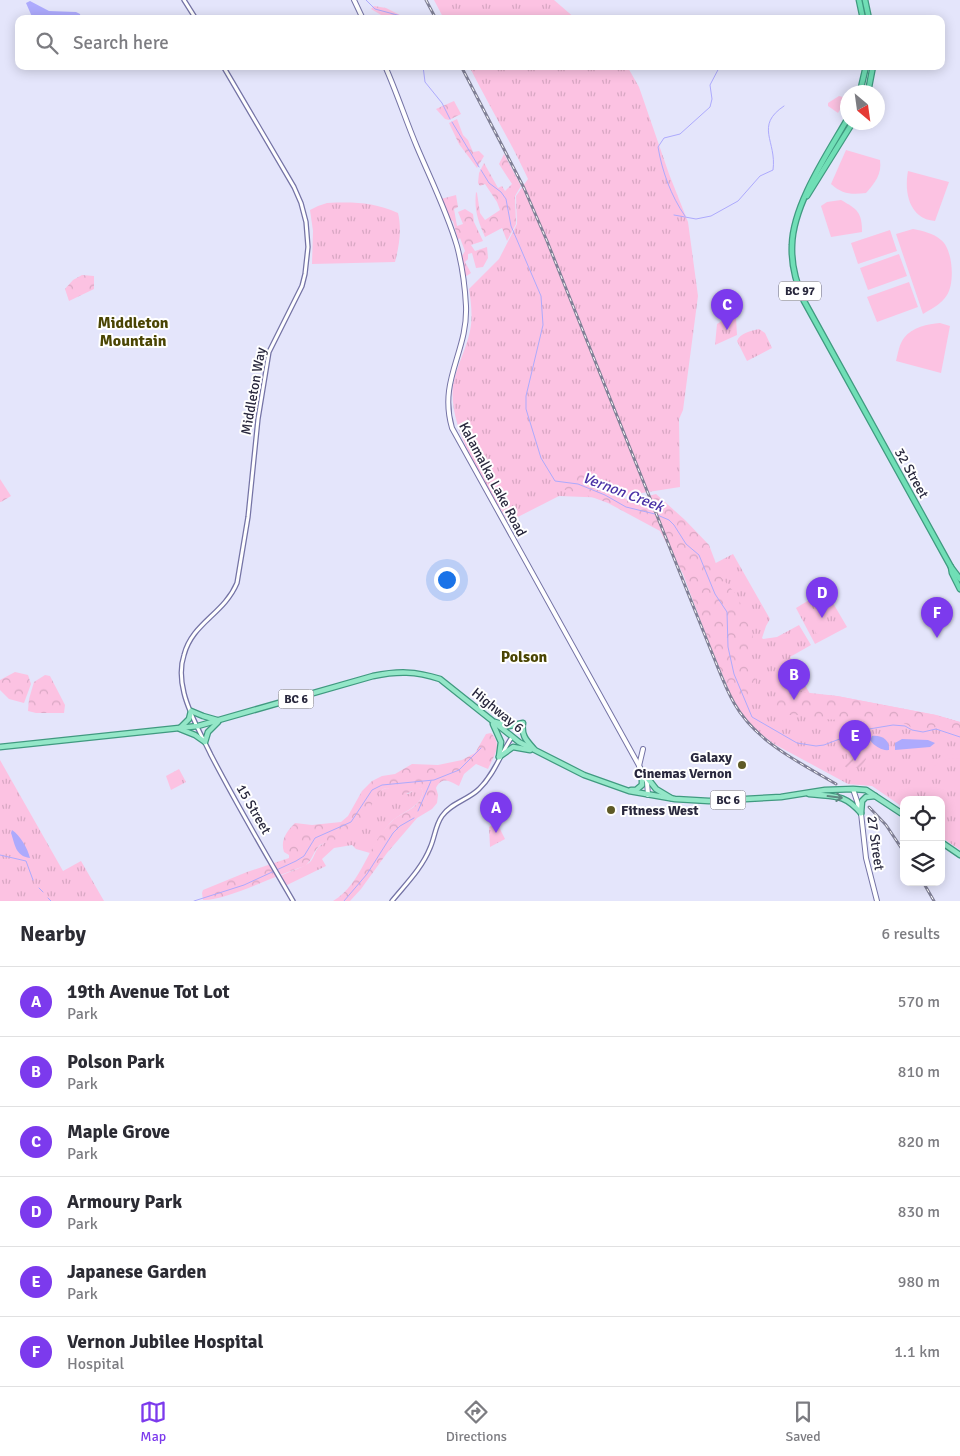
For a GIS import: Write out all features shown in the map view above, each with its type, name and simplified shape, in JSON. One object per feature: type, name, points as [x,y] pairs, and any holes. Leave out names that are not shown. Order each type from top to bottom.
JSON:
[{"type":"highway","points":[[859,0],[862,15]]},
{"type":"highway","points":[[865,0],[868,15]]},
{"type":"highway","points":[[862,85],[865,70]]},
{"type":"highway","points":[[869,85],[872,70]]},
{"type":"highway","name":"BC 97","points":[[802,203],[841,130]]},
{"type":"highway","name":"BC 97","points":[[802,203],[848,130]]},
{"type":"highway","name":"32 Street","points":[[802,203],[795,222],[792,244],[795,278],[804,301],[951,568],[960,579]]},
{"type":"highway","name":"32 Street","points":[[951,568],[960,589]]},
{"type":"main road","points":[[354,0],[361,15]]},
{"type":"main road","name":"Kalamalka Lake Road","points":[[387,70],[452,232],[461,263],[466,322],[463,338],[448,385],[447,401],[452,428],[642,771],[647,782],[648,795]]},
{"type":"main road","name":"Highway 6","points":[[0,747],[198,726],[373,676],[403,671],[440,679],[512,737],[537,752],[584,775],[629,790],[675,799],[709,801],[803,794],[825,790],[866,790],[900,812]]},
{"type":"main road","points":[[191,711],[219,721],[208,732],[205,742],[179,729],[189,719],[191,711]]},
{"type":"main road","points":[[492,720],[506,726],[523,722],[523,736],[537,752]]},
{"type":"main road","points":[[492,720],[501,738],[500,756]]},
{"type":"main road","points":[[500,756],[506,750],[513,748],[537,752]]},
{"type":"main road","points":[[639,766],[643,749]]},
{"type":"main road","points":[[629,790],[636,790],[642,785],[642,771]]},
{"type":"main road","points":[[642,771],[656,789],[675,799]]},
{"type":"main road","name":"27 Street","points":[[853,789],[861,814],[866,858],[877,901]]},
{"type":"main road","points":[[803,794],[842,797],[853,804],[861,814]]},
{"type":"main road","points":[[861,814],[862,801],[866,797],[875,796]]},
{"type":"main road","points":[[945,845],[960,855]]},
{"type":"street","points":[[184,0],[193,15]]},
{"type":"street","name":"Middleton Way","points":[[198,726],[182,683],[184,655],[195,632],[225,604],[237,583],[248,517],[258,419],[269,352],[302,286],[308,247],[306,222],[301,202],[294,187],[225,70]]},
{"type":"street","name":"15 Street","points":[[198,726],[223,777],[293,901]]},
{"type":"street","points":[[392,901],[425,858],[441,818],[454,804],[474,794],[483,785],[512,737]]},
{"type":"green space","points":[[434,0],[554,0],[571,15],[442,15]]},
{"type":"green space","points":[[374,6],[386,8],[400,15],[381,15],[371,9]]},
{"type":"green space","points":[[471,70],[629,70],[639,87],[688,222],[698,296],[683,410],[679,419],[680,487],[610,498],[559,496],[508,522],[471,457],[457,421],[453,403],[453,386],[471,326],[469,289],[499,259],[517,224],[516,196],[528,179]]},
{"type":"green space","points":[[840,96],[840,110],[838,113],[828,106],[828,103]]},
{"type":"green space","points":[[454,101],[461,114],[449,120],[445,119],[436,109]]},
{"type":"green space","points":[[457,119],[463,135],[468,140],[473,152],[479,151],[484,156],[477,168],[459,144],[449,123]]},
{"type":"green space","points":[[846,150],[880,160],[880,170],[877,178],[866,193],[847,193],[831,184]]},
{"type":"green space","points":[[504,154],[521,186],[515,196],[516,224],[507,241],[502,228],[485,237],[476,210],[476,192],[480,213],[485,220],[500,210],[485,184],[480,186],[478,183],[479,173],[484,163],[498,188],[502,186],[505,191],[512,184],[499,164]]},
{"type":"green space","points":[[908,171],[949,182],[935,221],[919,215],[910,203],[907,187]]},
{"type":"green space","points":[[456,195],[458,207],[454,209],[457,226],[463,224],[458,212],[465,209],[473,214],[474,222],[483,241],[471,245],[475,251],[487,247],[488,258],[483,267],[476,268],[472,253],[468,254],[468,259],[465,262],[471,273],[465,277],[462,256],[465,251],[460,238],[458,240],[453,221],[450,220],[441,199]]},
{"type":"green space","points":[[841,200],[860,215],[862,232],[831,237],[821,206],[827,202]]},
{"type":"green space","points":[[327,203],[363,204],[398,213],[400,238],[395,262],[312,264],[313,231],[310,210]]},
{"type":"green space","points":[[913,229],[931,234],[941,240],[948,251],[952,266],[950,290],[947,295],[933,308],[923,314],[896,234]]},
{"type":"green space","points":[[890,230],[897,251],[858,264],[851,243]]},
{"type":"green space","points":[[899,254],[907,276],[868,290],[860,268]]},
{"type":"green space","points":[[82,275],[94,276],[94,289],[69,301],[65,289],[73,280]]},
{"type":"green space","points":[[909,282],[918,307],[877,322],[867,297]]},
{"type":"green space","points":[[736,318],[737,335],[715,345],[717,324],[725,319]]},
{"type":"green space","points":[[940,323],[950,326],[941,373],[896,361],[901,343],[907,334],[920,327]]},
{"type":"green space","points":[[759,329],[765,333],[772,348],[747,361],[737,341],[738,338],[743,334]]},
{"type":"green space","points":[[579,475],[587,475],[629,501],[656,494],[709,545],[721,577],[734,592],[750,620],[754,646],[747,659],[755,674],[757,693],[736,704],[712,651],[683,574],[660,531],[608,503],[562,489],[560,485]]},
{"type":"green space","points":[[0,479],[11,496],[1,502],[0,502]]},
{"type":"green space","points":[[733,554],[770,619],[762,638],[777,637],[799,625],[811,645],[790,657],[810,694],[837,696],[936,715],[960,722],[960,850],[945,840],[945,796],[900,796],[900,805],[872,786],[848,784],[774,744],[756,730],[741,713],[730,693],[685,579]]},
{"type":"green space","points":[[826,591],[847,627],[815,644],[796,608]]},
{"type":"green space","points":[[823,625],[828,630],[818,637],[813,627]]},
{"type":"green space","points":[[15,672],[28,675],[31,684],[24,703],[9,699],[0,690],[0,680]]},
{"type":"green space","points":[[45,675],[50,676],[65,705],[64,713],[36,713],[28,711],[34,682]]},
{"type":"green space","points":[[793,691],[837,696],[936,715],[960,722],[960,734],[936,727],[923,730],[912,728],[906,724],[823,719],[806,715],[782,715],[771,709],[772,702]]},
{"type":"green space","points":[[491,733],[495,737],[497,746],[488,769],[476,764],[464,774],[459,786],[449,781],[443,781],[438,784],[436,788],[438,795],[437,803],[432,809],[417,818],[350,901],[333,901],[351,884],[376,841],[392,821],[419,802],[423,791],[421,788],[403,795],[387,788],[383,789],[378,793],[365,821],[358,830],[320,845],[305,866],[239,892],[203,900],[203,890],[247,872],[289,858],[289,855],[284,852],[283,844],[287,833],[295,823],[312,825],[341,822],[348,816],[362,791],[372,781],[382,776],[395,774],[412,764],[438,765],[462,760],[475,753],[486,734]]},
{"type":"green space","points":[[859,752],[864,754],[866,759],[861,768],[847,768],[841,763],[847,759],[849,754]]},
{"type":"green space","points":[[960,755],[960,759],[949,758],[935,766],[929,781],[934,796],[930,796],[927,785],[928,771],[931,765],[942,756]]},
{"type":"green space","points":[[0,760],[63,871],[81,861],[104,901],[0,901]]},
{"type":"green space","points":[[179,769],[186,782],[171,790],[166,776]]},
{"type":"green space","points":[[905,784],[916,796],[905,796],[899,789]]},
{"type":"green space","points":[[387,788],[408,794],[421,788],[423,791],[419,802],[415,806],[390,823],[370,853],[356,849],[352,845],[334,848],[322,859],[326,866],[285,886],[280,876],[309,863],[317,848],[321,845],[350,833],[360,826],[375,797]]},
{"type":"green space","points":[[497,823],[505,839],[490,847],[489,827]]},
{"type":"shaded area","points":[[30,1],[49,11],[76,12],[80,15],[31,15],[26,3]]},
{"type":"shaded area","points":[[872,736],[879,736],[885,739],[889,750],[881,749],[874,744],[870,740]]},
{"type":"shaded area","points":[[902,739],[928,740],[935,743],[930,747],[895,750],[895,743]]},
{"type":"shaded area","points":[[12,830],[23,842],[30,858],[18,852],[11,833]]},
{"type":"waterway","name":"Vernon Creek","points":[[366,0],[375,9],[397,15]]},
{"type":"waterway","name":"Vernon Creek","points":[[424,70],[425,82],[442,103],[450,119]]},
{"type":"waterway","points":[[685,216],[675,200],[668,183],[658,147],[664,138],[680,134],[710,107],[712,99],[710,85],[718,70]]},
{"type":"waterway","points":[[674,215],[696,219],[711,216],[738,201],[760,176],[773,170],[768,127],[775,113],[784,106]]},
{"type":"waterway","name":"Vernon Creek","points":[[452,122],[479,167]]},
{"type":"waterway","name":"Vernon Creek","points":[[481,170],[489,183],[501,192],[506,199],[511,226],[541,296],[543,325],[526,396],[526,409],[541,458],[555,481],[578,484],[605,495],[626,507],[655,514],[669,520],[686,544],[699,555],[715,594],[727,612],[728,647],[734,674],[752,717],[797,743],[816,746],[824,745],[863,730],[893,725],[905,726],[912,730],[923,732],[936,729],[960,737]]},
{"type":"waterway","points":[[194,901],[244,885],[296,861],[304,856],[315,838],[351,822],[372,790],[382,785],[434,780],[459,770],[481,748]]},
{"type":"waterway","points":[[418,811],[431,781]]},
{"type":"waterway","points":[[344,901],[367,874],[393,833],[400,826],[414,818]]},
{"type":"waterway","points":[[0,855],[26,861],[33,880]]},
{"type":"waterway","points":[[39,888],[43,892]]},
{"type":"waterway","points":[[48,898],[51,901]]},
{"type":"railway","points":[[426,0],[434,15]]},
{"type":"railway","points":[[463,70],[524,188],[547,241],[734,703],[743,717],[766,740],[793,759],[836,784]]},
{"type":"railway","points":[[869,807],[886,825],[900,846]]},
{"type":"railway","points":[[925,886],[934,901]]},
{"type":"place","name":"Maple Grove","points":[[727,330]]},
{"type":"place","name":"Armoury Park","points":[[822,618]]},
{"type":"place","name":"Vernon Jubilee Hospital","points":[[937,638]]},
{"type":"place","name":"Polson Park","points":[[794,700]]},
{"type":"place","name":"Japanese Garden","points":[[855,761]]},
{"type":"place","name":"Galaxy Cinemas Vernon","points":[[742,765]]},
{"type":"place","name":"Fitness West","points":[[611,810]]},
{"type":"place","name":"19th Avenue Tot Lot","points":[[496,833]]},
{"type":"district","name":"Middleton Mountain","points":[[133,331]]},
{"type":"district","name":"Polson","points":[[524,656]]}]
